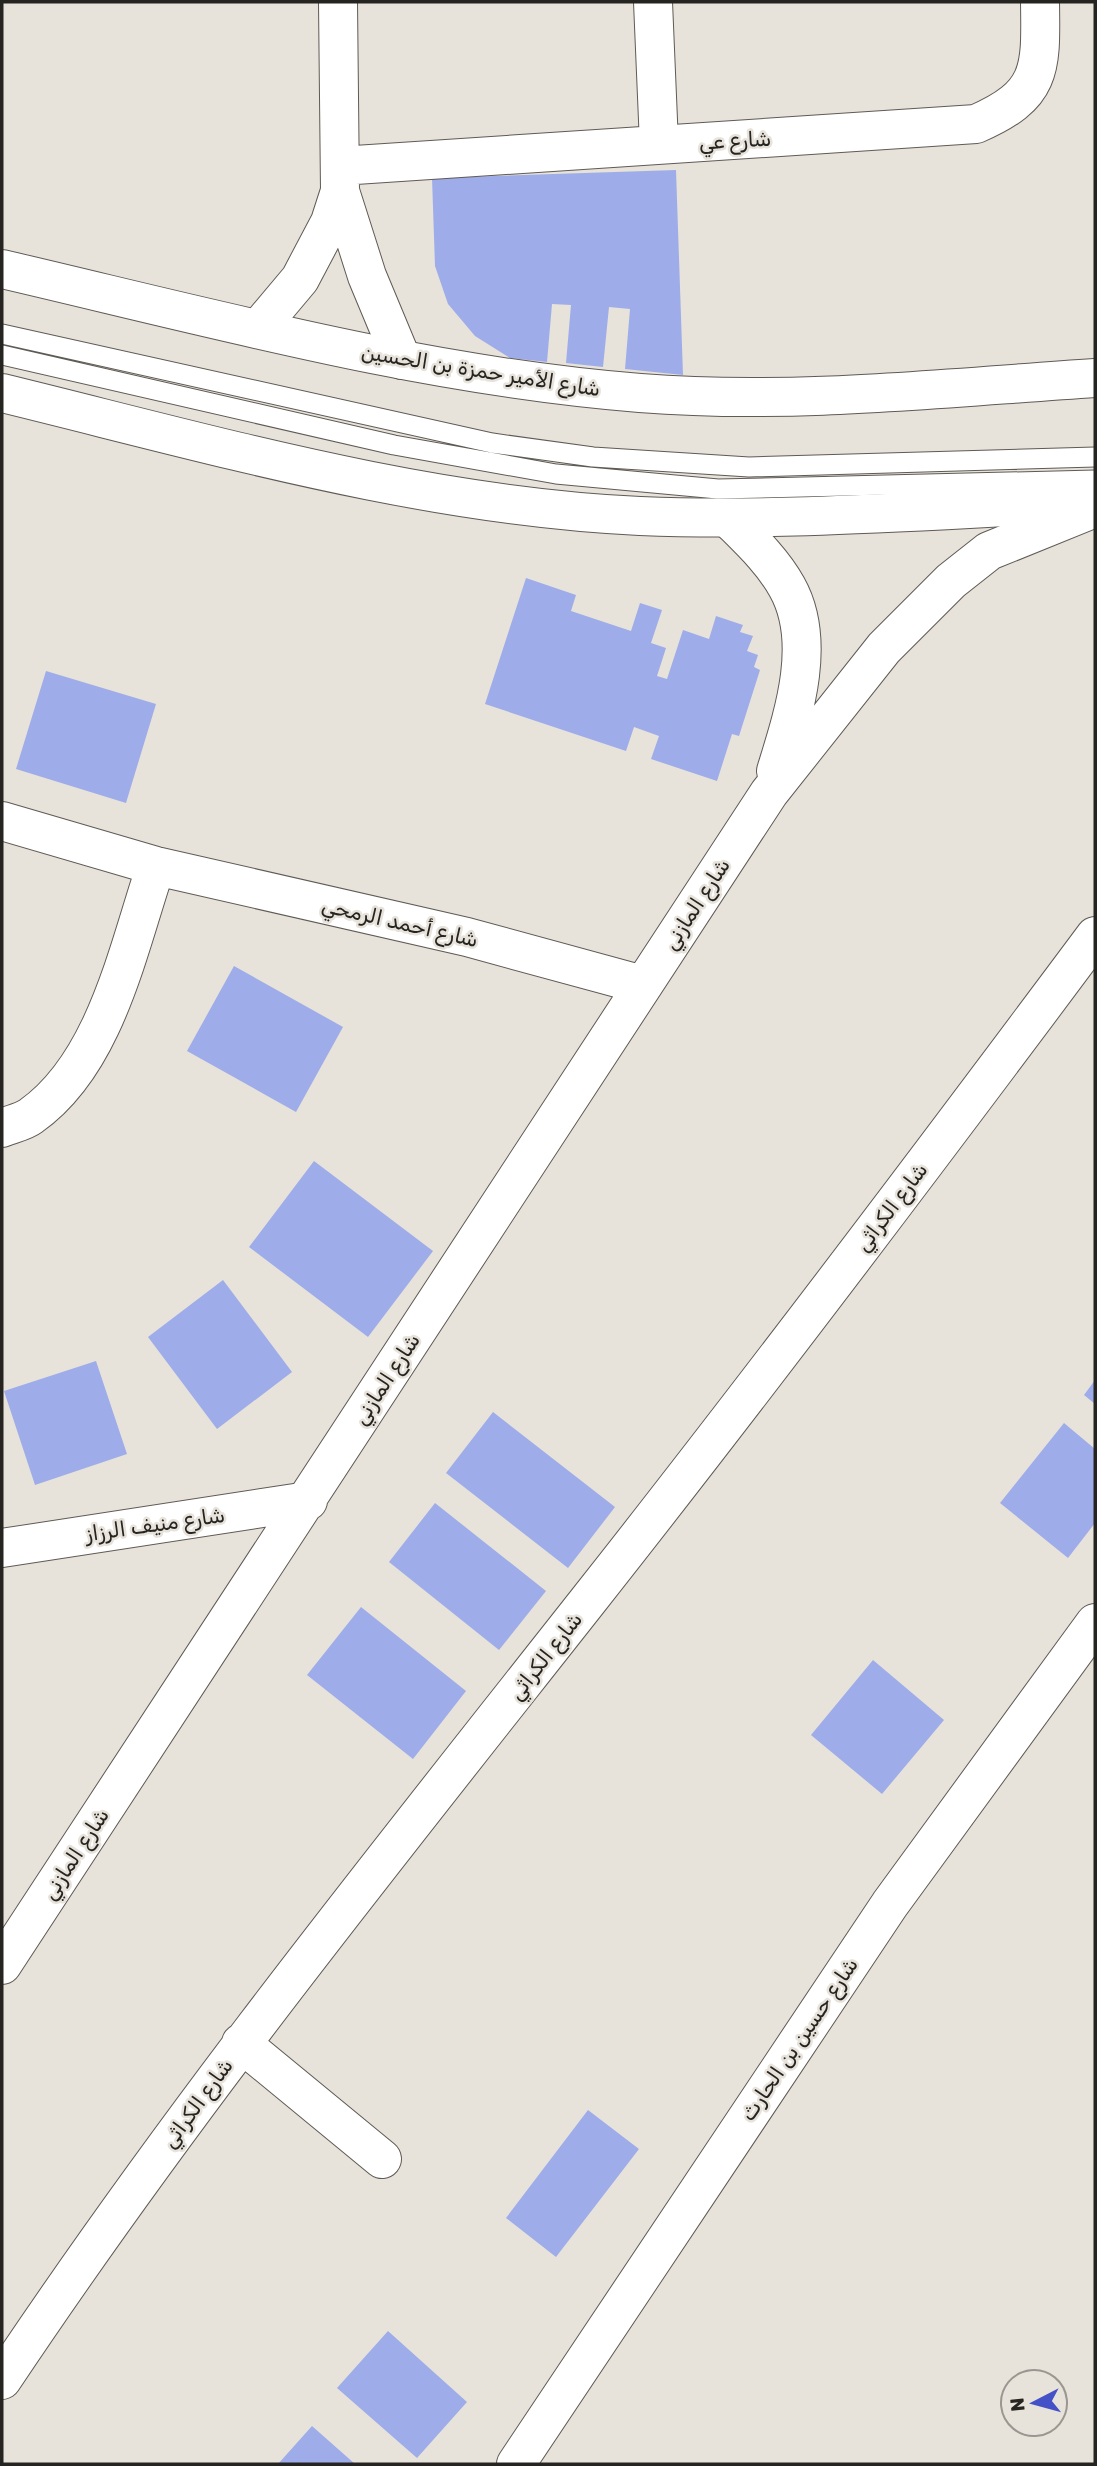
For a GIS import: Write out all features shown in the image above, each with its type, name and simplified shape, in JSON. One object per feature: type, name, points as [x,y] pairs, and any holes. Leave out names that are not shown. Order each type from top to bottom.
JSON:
[{"type":"street","points":[[258,329],[300,279],[330,222],[340,178],[338,2]]},
{"type":"street","points":[[653,2],[659,144]]},
{"type":"street","name":"شارع عي","points":[[340,178],[659,144],[976,124],[1009,110],[1029,88],[1041,58],[1040,2]]},
{"type":"street","points":[[340,178],[367,276],[402,360]]},
{"type":"street","name":"شارع الأمير حمزة بن الحسين","points":[[2,269],[402,360],[545,384],[740,397],[880,394],[1095,378]]},
{"type":"street","points":[[2,393],[319,471],[521,505],[637,516],[728,518],[1095,506]]},
{"type":"street","name":"شارع المازني","points":[[2,1965],[769,793],[884,648],[951,581],[989,551],[1095,506]]},
{"type":"street","name":"شارع المازني","points":[[728,518],[762,551],[788,589],[797,619],[801,650],[800,682],[794,713],[769,793]]},
{"type":"street","name":"شارع أحمد الرمحي","points":[[2,821],[156,866],[467,937],[643,985]]},
{"type":"street","points":[[2,1128],[30,1117],[63,1088],[98,1035],[156,866]]},
{"type":"street","name":"شارع الكراثي","points":[[2,2380],[73,2273],[240,2043],[727,1424],[1095,936]]},
{"type":"street","name":"شارع منيف الرزاز","points":[[2,1548],[307,1501]]},
{"type":"street","name":"شارع حسين بن الحارث","points":[[516,2464],[890,1904],[1095,1623]]},
{"type":"street","points":[[240,2043],[382,2159]]},
{"type":"lane","points":[[2,334],[492,443],[593,457],[749,467],[1095,457]]},
{"type":"lane","points":[[2,355],[394,445],[570,475],[718,489],[1095,480]]},
{"type":"building","points":[[676,170],[683,375],[625,369],[630,309],[609,307],[603,367],[566,363],[571,305],[552,304],[547,362],[510,358],[475,336],[448,304],[435,266],[432,178]]},
{"type":"building","points":[[526,578],[576,595],[571,611],[631,631],[640,603],[662,610],[651,643],[666,648],[657,676],[667,679],[683,630],[709,639],[716,616],[743,625],[740,632],[753,636],[747,651],[758,655],[754,667],[760,670],[739,736],[732,734],[717,781],[651,759],[659,736],[634,727],[626,751],[485,704]]},
{"type":"building","points":[[46,671],[156,704],[126,803],[16,769]]},
{"type":"building","points":[[234,966],[343,1027],[296,1112],[187,1051]]},
{"type":"building","points":[[314,1161],[433,1251],[368,1337],[249,1247]]},
{"type":"building","points":[[223,1280],[292,1372],[217,1429],[148,1337]]},
{"type":"building","points":[[96,1361],[127,1454],[35,1485],[4,1391]]},
{"type":"building","points":[[1095,1380],[1095,1404],[1084,1395]]},
{"type":"building","points":[[493,1412],[615,1507],[568,1568],[446,1473]]},
{"type":"building","points":[[1064,1423],[1095,1449],[1095,1523],[1068,1558],[1000,1503]]},
{"type":"building","points":[[435,1503],[546,1591],[499,1650],[389,1562]]},
{"type":"building","points":[[361,1607],[466,1691],[413,1759],[307,1675]]},
{"type":"building","points":[[873,1660],[944,1720],[882,1794],[811,1735]]},
{"type":"building","points":[[588,2110],[639,2149],[556,2257],[506,2218]]},
{"type":"building","points":[[388,2331],[467,2402],[417,2458],[337,2388]]},
{"type":"building","points":[[312,2426],[355,2464],[278,2464]]}]
